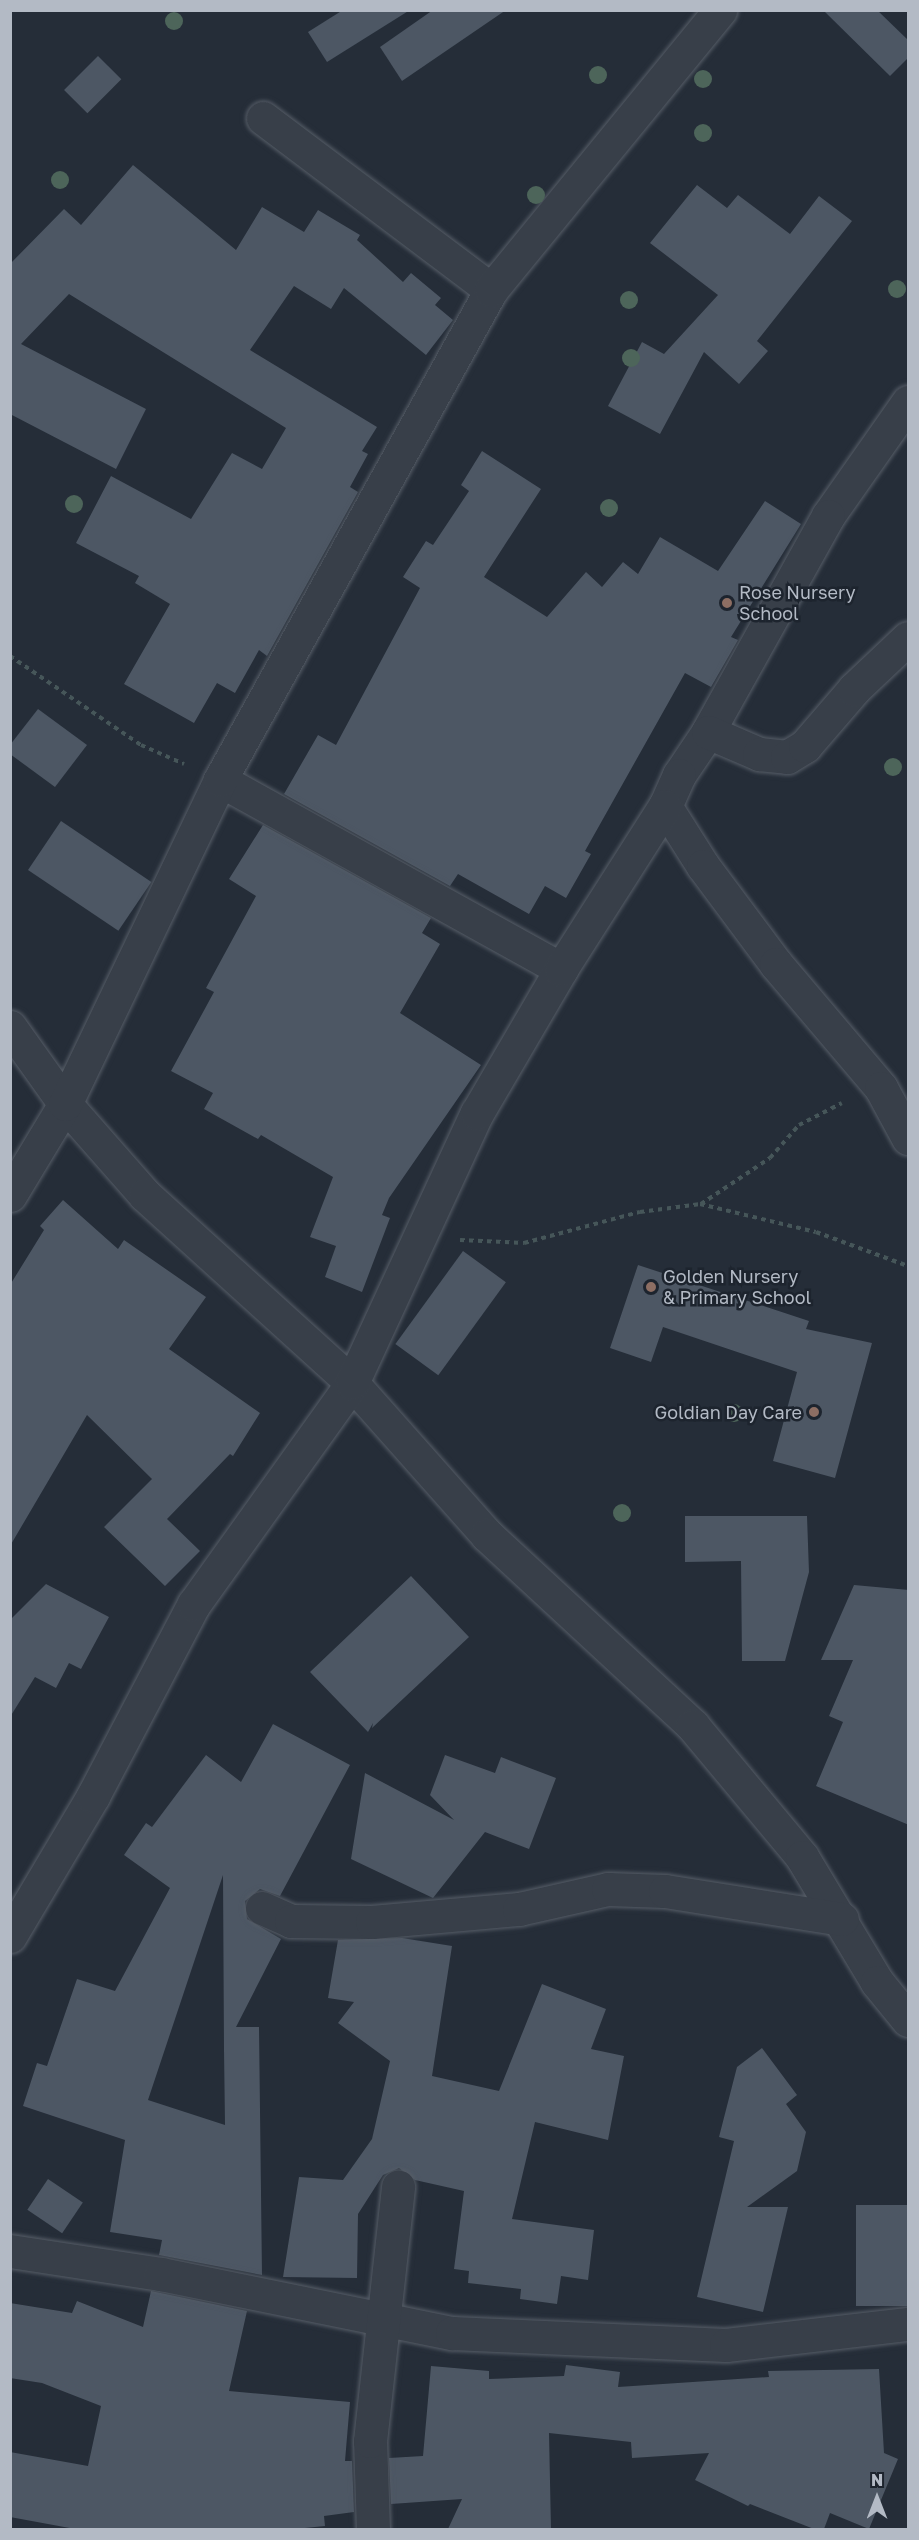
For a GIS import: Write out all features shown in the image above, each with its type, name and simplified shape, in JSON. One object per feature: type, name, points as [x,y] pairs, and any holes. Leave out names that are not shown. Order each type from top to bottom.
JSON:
[{"type":"street","points":[[10,1195],[65,1104],[220,780],[492,290],[720,10]]},
{"type":"street","points":[[263,118],[492,290]]},
{"type":"street","points":[[10,1936],[93,1796],[194,1604],[352,1383],[417,1238],[477,1113],[561,969],[665,806],[679,774],[708,732],[828,516],[909,402]]},
{"type":"street","points":[[708,732],[759,754],[787,757],[805,746],[854,689],[909,638]]},
{"type":"street","points":[[220,780],[561,969]]},
{"type":"street","points":[[665,806],[703,866],[776,964],[895,1085],[909,1138]]},
{"type":"street","points":[[10,1027],[65,1104],[145,1195],[352,1383],[486,1535],[693,1726],[802,1857],[842,1919],[877,1982],[909,2020]]},
{"type":"street","points":[[262,1908],[291,1921],[372,1922],[519,1909],[608,1889],[665,1892],[842,1919]]},
{"type":"street","points":[[373,2529],[370,2441],[398,2187]]},
{"type":"street","points":[[11,2250],[161,2274],[452,2333],[726,2345],[909,2324]]},
{"type":"path","points":[[10,502],[10,545]]},
{"type":"path","points":[[10,656],[141,745],[220,780]]},
{"type":"path","points":[[700,1204],[770,1158],[800,1125],[821,1111],[895,1085]]},
{"type":"path","points":[[417,1238],[524,1243],[640,1212],[700,1204],[816,1232],[909,1266]]},
{"type":"building","points":[[343,10],[410,10],[327,62],[308,32]]},
{"type":"building","points":[[433,10],[506,10],[402,81],[380,47]]},
{"type":"building","points":[[823,10],[877,10],[909,41],[909,57],[890,76]]},
{"type":"building","points":[[98,56],[121,79],[87,113],[64,90]]},
{"type":"building","points":[[133,165],[236,250],[262,207],[304,232],[318,210],[360,235],[357,240],[403,282],[411,273],[441,298],[435,305],[453,320],[426,355],[344,288],[331,309],[294,286],[250,350],[377,427],[362,451],[368,454],[350,487],[358,492],[267,656],[259,650],[235,693],[217,683],[194,723],[124,684],[170,604],[135,583],[139,576],[76,543],[111,476],[191,519],[232,453],[262,469],[286,428],[69,294],[21,344],[146,409],[116,469],[10,414],[10,264],[64,209],[81,225]]},
{"type":"building","points":[[697,185],[727,208],[738,195],[790,234],[819,196],[852,221],[757,341],[768,351],[739,384],[704,352],[660,434],[608,406],[642,342],[664,354],[718,295],[650,243]]},
{"type":"building","points":[[482,451],[541,489],[484,577],[547,617],[586,572],[602,587],[623,562],[638,574],[660,537],[718,571],[765,501],[801,524],[731,637],[738,640],[711,687],[685,673],[585,851],[591,854],[566,898],[545,886],[529,914],[458,874],[450,886],[284,794],[318,735],[336,745],[420,588],[403,577],[426,541],[433,545],[469,491],[461,485]]},
{"type":"building","points":[[38,709],[87,745],[55,787],[10,754],[10,745]]},
{"type":"building","points":[[61,821],[151,882],[118,931],[28,870]]},
{"type":"building","points":[[263,825],[431,918],[422,933],[440,944],[400,1013],[481,1065],[389,1198],[382,1215],[390,1218],[362,1292],[325,1277],[336,1246],[310,1237],[333,1177],[261,1135],[258,1139],[204,1109],[213,1093],[171,1071],[214,992],[206,988],[256,896],[229,879]]},
{"type":"building","points":[[63,1200],[118,1249],[124,1240],[206,1297],[169,1349],[260,1413],[233,1456],[230,1454],[167,1519],[200,1551],[165,1586],[104,1527],[152,1479],[87,1415],[10,1546],[10,1285],[44,1230],[40,1226]]},
{"type":"building","points":[[463,1251],[506,1282],[438,1375],[395,1344]]},
{"type":"building","points":[[638,1265],[809,1321],[806,1329],[872,1343],[835,1478],[773,1461],[797,1372],[663,1327],[651,1362],[610,1348]]},
{"type":"building","points":[[685,1516],[807,1516],[809,1572],[785,1661],[742,1661],[741,1561],[685,1562]]},
{"type":"building","points":[[411,1576],[469,1637],[372,1728],[373,1723],[368,1732],[310,1672]]},
{"type":"building","points":[[46,1584],[109,1617],[81,1669],[69,1663],[56,1688],[35,1677],[10,1717],[10,1620]]},
{"type":"building","points":[[854,1585],[909,1590],[909,1825],[816,1786],[843,1722],[829,1716],[853,1660],[821,1660]]},
{"type":"building","points":[[273,1724],[350,1765],[280,1896],[260,1889],[245,1901],[247,1919],[281,1939],[236,2027],[259,2027],[262,2275],[159,2255],[162,2240],[110,2232],[125,2140],[23,2106],[37,2063],[47,2066],[77,1979],[115,1991],[170,1888],[124,1855],[146,1823],[152,1827],[206,1755],[241,1782]],"holes":[[[223,1875],[225,2125],[148,2100]]]},
{"type":"building","points":[[445,1755],[495,1773],[501,1757],[556,1778],[529,1849],[485,1832],[433,1898],[351,1859],[365,1773],[454,1820],[430,1795]]},
{"type":"building","points":[[402,1938],[452,1946],[432,2076],[499,2091],[542,1984],[606,2009],[591,2049],[624,2056],[608,2140],[535,2122],[512,2219],[594,2230],[588,2280],[561,2276],[557,2304],[520,2299],[521,2289],[468,2283],[469,2271],[454,2269],[464,2191],[415,2180],[399,2168],[383,2175],[358,2214],[357,2278],[283,2277],[299,2177],[343,2180],[372,2139],[390,2061],[338,2023],[354,2002],[328,1998],[338,1940]]},
{"type":"building","points":[[762,2048],[797,2095],[786,2104],[806,2132],[797,2171],[747,2207],[788,2207],[763,2312],[697,2297],[734,2141],[719,2137],[737,2067]]},
{"type":"building","points":[[48,2179],[83,2202],[62,2233],[27,2210]]},
{"type":"building","points":[[856,2205],[908,2205],[908,2306],[856,2306]]},
{"type":"building","points":[[151,2291],[247,2311],[229,2391],[350,2402],[345,2461],[352,2461],[354,2512],[324,2516],[325,2526],[295,2529],[75,2529],[10,2517],[10,2452],[88,2466],[101,2406],[42,2383],[10,2378],[10,2303],[72,2313],[77,2301],[143,2327]]},
{"type":"building","points":[[566,2365],[620,2372],[618,2387],[769,2377],[768,2371],[879,2369],[884,2453],[898,2459],[869,2529],[830,2513],[824,2529],[814,2529],[750,2504],[748,2506],[695,2480],[709,2453],[632,2458],[631,2442],[549,2433],[551,2529],[448,2529],[462,2499],[391,2504],[389,2458],[423,2456],[431,2366],[489,2371],[489,2379],[564,2376]]},
{"type":"place","name":"Rose Nursery School","points":[[727,603]]},
{"type":"place","name":"Golden Nursery & Primary School","points":[[651,1287]]},
{"type":"place","name":"Goldian Day Care","points":[[814,1412]]}]
